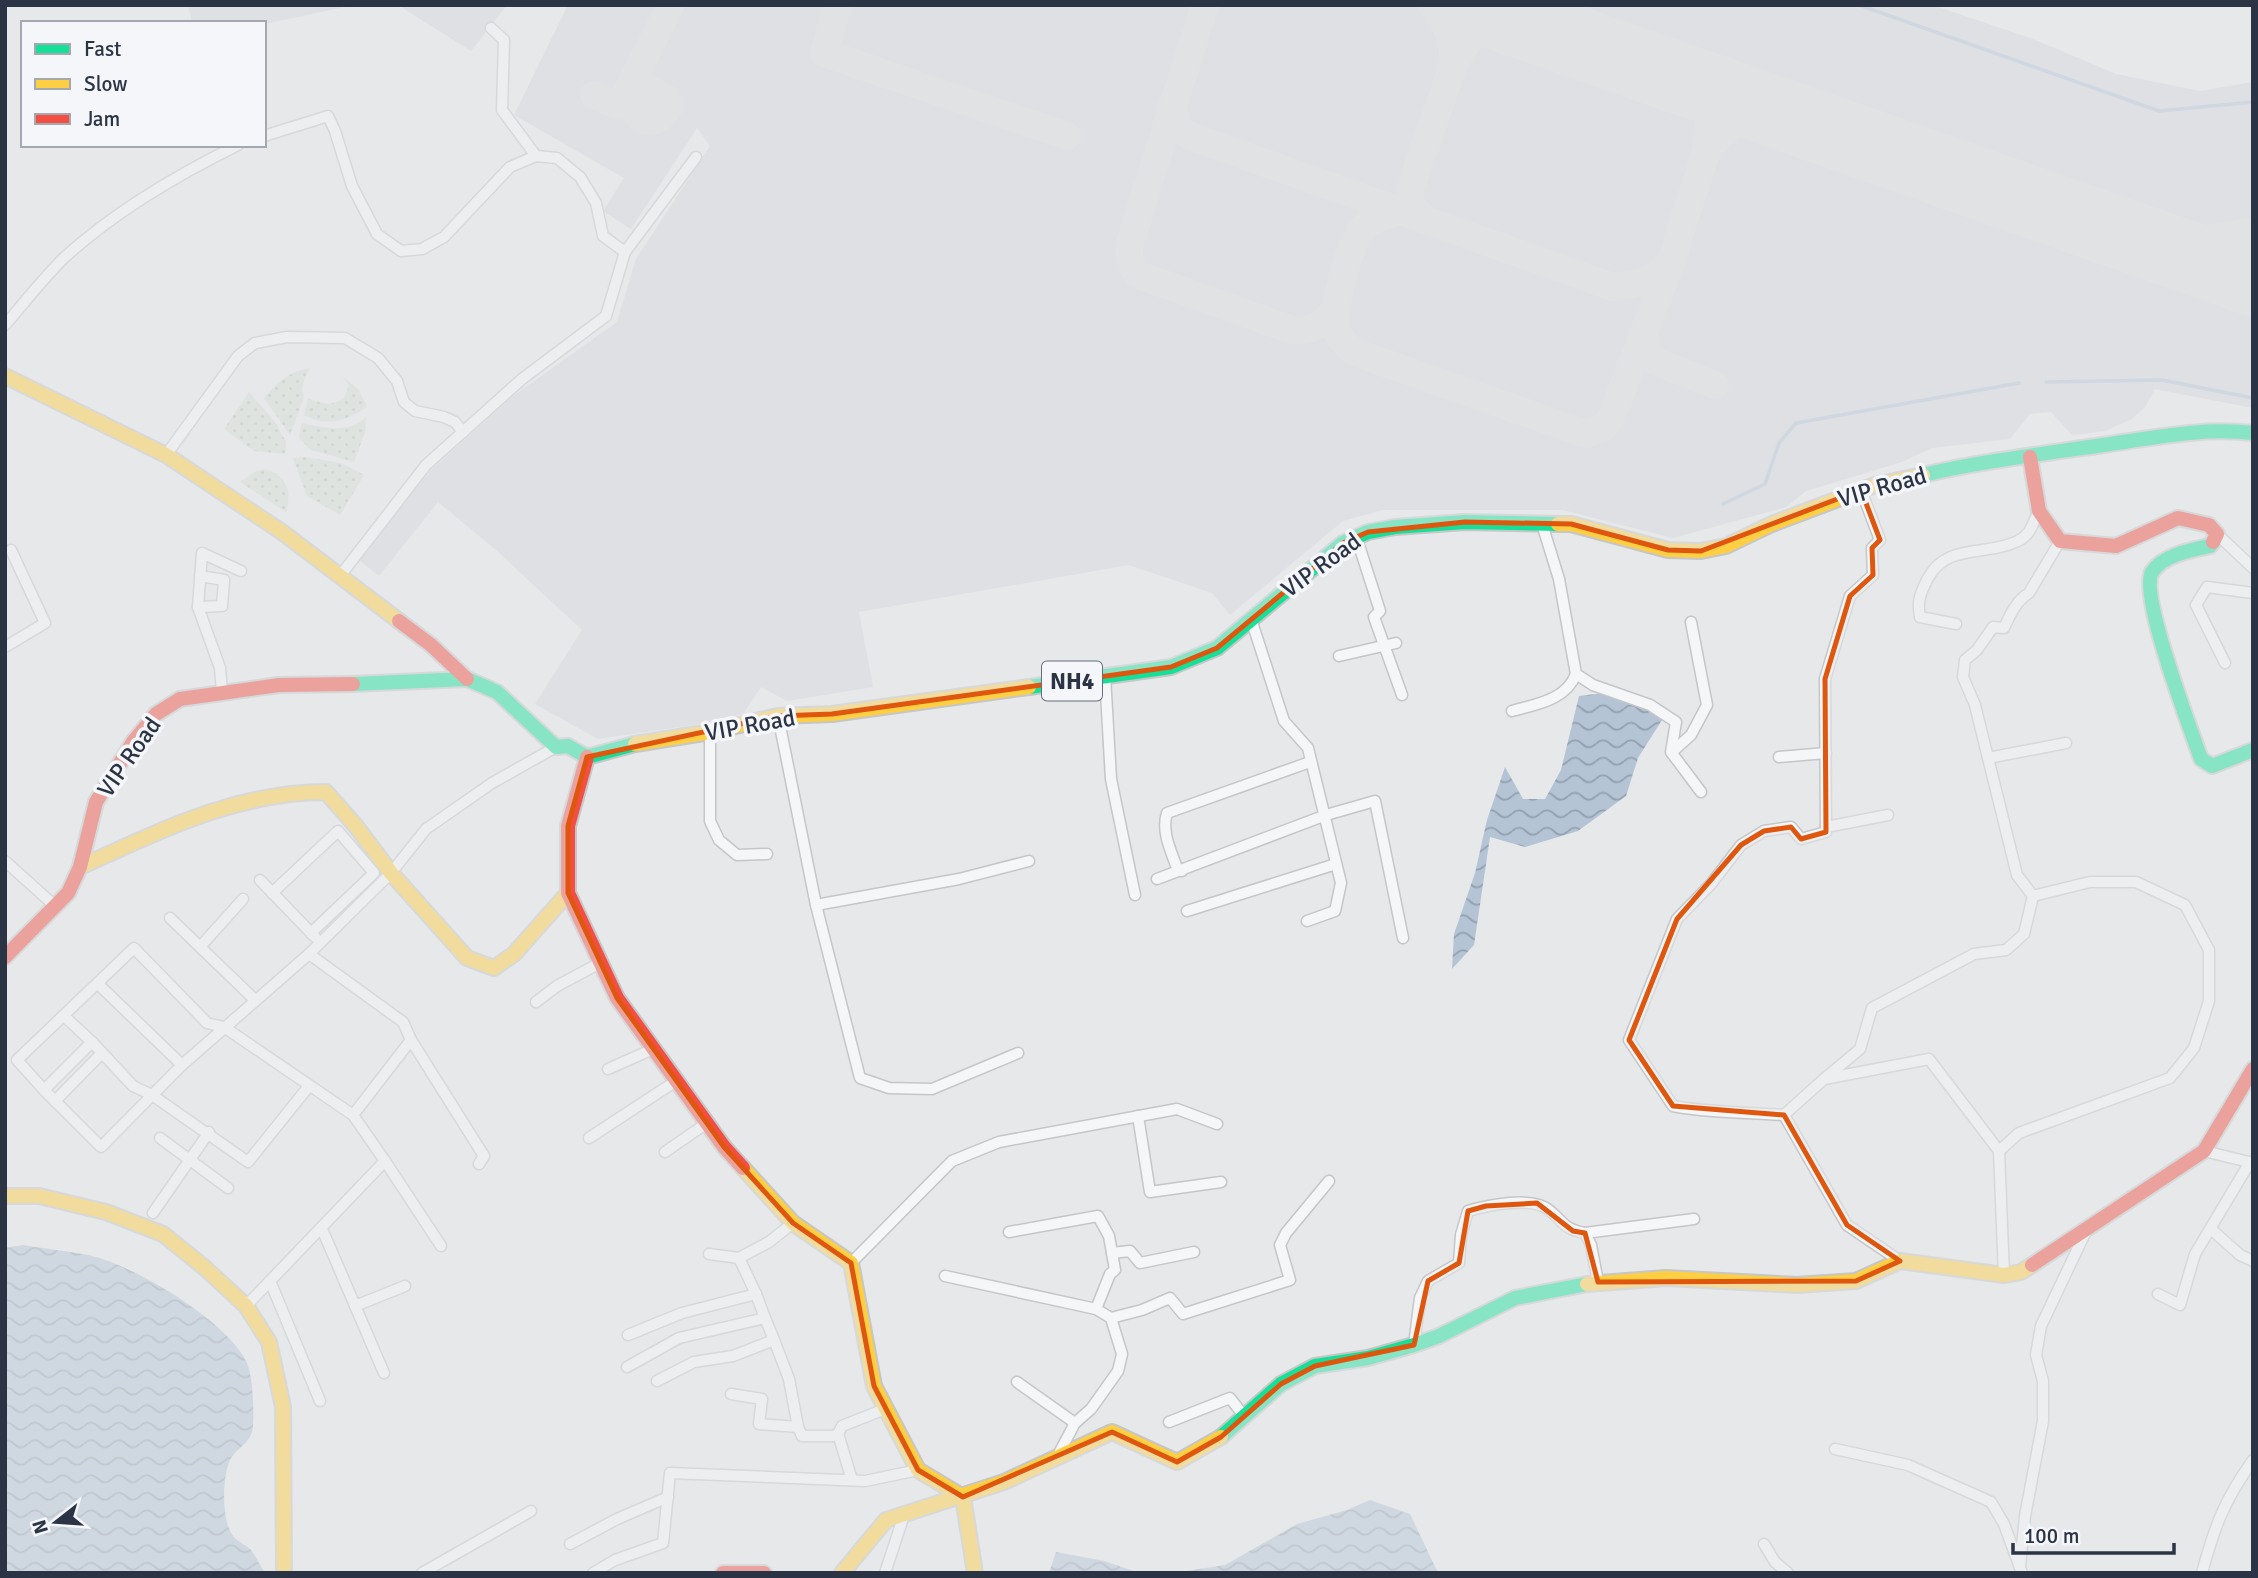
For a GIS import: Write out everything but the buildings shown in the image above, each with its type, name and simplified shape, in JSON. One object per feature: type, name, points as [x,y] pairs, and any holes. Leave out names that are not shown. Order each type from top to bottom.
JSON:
[{"type":"main road","name":"VIP Road","points":[[5,376],[166,455],[282,532],[431,645],[467,679],[497,692],[556,747],[568,746],[587,757],[636,744],[710,732],[778,716],[832,714],[1171,667],[1217,648],[1343,543],[1356,536],[1395,527],[1465,522],[1571,524],[1668,550],[1701,551],[1726,546],[1772,524],[1861,490],[1966,465],[2179,434],[2230,430],[2253,432]]},
{"type":"main road","points":[[2030,457],[2039,511],[2060,541],[2116,545],[2178,518],[2209,525],[2217,534],[2210,546],[2182,553],[2156,566],[2149,578],[2151,599],[2168,662],[2201,759],[2213,766],[2253,750]]},
{"type":"main road","name":"VIP Road","points":[[5,957],[68,893],[80,867],[96,802],[132,742],[156,713],[180,699],[279,685],[467,679]]},
{"type":"main road","points":[[587,757],[568,826],[568,893],[617,999],[724,1147],[793,1223],[851,1262],[874,1386],[918,1470],[962,1497],[975,1573]]},
{"type":"main road","points":[[80,867],[200,815],[239,803],[293,792],[326,792],[391,873],[467,958],[494,968],[514,954],[568,893]]},
{"type":"main road","points":[[842,1573],[886,1520],[1004,1482],[1112,1432],[1177,1462],[1221,1437],[1280,1384],[1315,1366],[1368,1358],[1414,1345],[1439,1336],[1516,1298],[1598,1282],[1666,1278],[1797,1284],[1857,1281],[1900,1261],[2004,1275],[2021,1272],[2204,1151],[2253,1069]]},
{"type":"main road","points":[[5,1196],[38,1196],[106,1212],[163,1234],[246,1306],[269,1342],[283,1407],[284,1573]]},
{"type":"main road","points":[[723,1573],[764,1573]]},
{"type":"street","points":[[491,28],[504,40],[502,110],[536,156]]},
{"type":"street","points":[[266,135],[328,116],[352,186],[377,234],[401,251],[422,249],[443,237],[510,167],[536,156],[557,158],[580,177],[596,203],[603,236],[625,252]]},
{"type":"street","points":[[5,325],[65,257],[110,220],[183,172],[234,147]]},
{"type":"street","points":[[340,576],[426,465],[522,379],[606,317],[625,252],[696,157]]},
{"type":"street","points":[[166,455],[238,356],[255,344],[287,337],[345,338],[378,358],[397,381],[404,402],[415,411],[444,416],[455,422],[463,432]]},
{"type":"street","points":[[1861,490],[1880,540],[1872,548],[1874,575],[1850,596],[1825,679],[1826,832],[1801,839],[1791,827],[1765,831],[1741,845],[1711,884],[1677,919],[1629,1040],[1673,1106],[1702,1112],[1784,1115],[1860,1049],[1872,1008],[1974,954],[2006,950],[2024,934],[2033,896]]},
{"type":"street","points":[[1956,624],[1920,617],[1917,601],[1928,577],[1942,559],[2018,541],[2031,531],[2039,511]]},
{"type":"street","points":[[1512,711],[1554,699],[1572,685],[1576,674],[1559,579],[1542,524]]},
{"type":"street","points":[[2217,534],[2253,568]]},
{"type":"street","points":[[1356,536],[1380,611],[1374,617],[1402,695]]},
{"type":"street","points":[[2033,896],[2017,876],[1975,705],[1963,677],[1965,660],[1977,650],[1993,627],[2004,628],[2060,541]]},
{"type":"street","points":[[5,647],[45,623],[12,550]]},
{"type":"street","points":[[222,692],[220,668],[198,607],[202,552],[241,571]]},
{"type":"street","points":[[198,607],[222,606],[224,580],[200,576]]},
{"type":"street","points":[[2225,663],[2196,606],[2207,587],[2253,593]]},
{"type":"street","points":[[1251,619],[1284,721],[1308,748],[1341,883],[1335,911],[1307,921]]},
{"type":"street","points":[[1671,752],[1690,735],[1707,705],[1691,622]]},
{"type":"street","points":[[1339,656],[1396,643]]},
{"type":"street","points":[[1576,674],[1593,685],[1650,705],[1676,722],[1671,752],[1701,792]]},
{"type":"street","points":[[1105,676],[1111,779],[1135,895]]},
{"type":"street","points":[[778,716],[816,905],[860,1078],[889,1088],[932,1089],[1018,1053]]},
{"type":"street","points":[[710,732],[710,821],[719,840],[737,855],[767,854]]},
{"type":"street","points":[[1988,758],[2066,743]]},
{"type":"street","points":[[441,1246],[353,1115],[224,1027],[207,1023],[134,948],[17,1060],[101,1147],[182,1065],[224,1027],[309,954],[391,873],[426,829],[492,783],[556,747]]},
{"type":"street","points":[[1779,757],[1826,753]]},
{"type":"street","points":[[1182,871],[1177,868],[1168,839],[1164,822],[1167,813],[1310,762]]},
{"type":"street","points":[[1157,879],[1326,815],[1375,802],[1403,938]]},
{"type":"street","points":[[1826,827],[1888,815]]},
{"type":"street","points":[[272,893],[338,831],[374,873],[311,933]]},
{"type":"street","points":[[5,861],[55,906]]},
{"type":"street","points":[[816,905],[959,879],[1029,861]]},
{"type":"street","points":[[1187,911],[1336,864]]},
{"type":"street","points":[[260,880],[320,943]]},
{"type":"street","points":[[1999,1151],[2019,1133],[2170,1078],[2194,1048],[2209,1001],[2209,950],[2185,905],[2136,881],[2090,882],[2033,896]]},
{"type":"street","points":[[200,947],[243,899]]},
{"type":"street","points":[[170,918],[255,1000]]},
{"type":"street","points":[[309,954],[403,1022],[411,1040],[485,1156],[479,1164]]},
{"type":"street","points":[[536,1002],[557,986],[600,962]]},
{"type":"street","points":[[98,984],[182,1065]]},
{"type":"street","points":[[64,1016],[133,1086],[152,1095],[209,1132],[248,1162],[309,1086]]},
{"type":"street","points":[[353,1115],[411,1040]]},
{"type":"street","points":[[44,1090],[92,1042]]},
{"type":"street","points":[[608,1069],[653,1049]]},
{"type":"street","points":[[55,1101],[102,1053]]},
{"type":"street","points":[[1824,1079],[1929,1059],[1999,1151],[2004,1275]]},
{"type":"street","points":[[589,1138],[676,1081]]},
{"type":"street","points":[[851,1262],[952,1161],[999,1142],[1177,1110],[1217,1124]]},
{"type":"street","points":[[1784,1115],[1847,1225],[1900,1261]]},
{"type":"street","points":[[1138,1116],[1150,1192],[1220,1182]]},
{"type":"street","points":[[664,1152],[707,1123]]},
{"type":"street","points":[[153,1213],[209,1132]]},
{"type":"street","points":[[160,1138],[228,1188]]},
{"type":"street","points":[[2158,1294],[2180,1306],[2195,1254],[2251,1162],[2204,1151]]},
{"type":"street","points":[[246,1306],[385,1161]]},
{"type":"street","points":[[1111,1318],[1142,1310],[1170,1298],[1183,1314],[1290,1280],[1280,1245],[1286,1233],[1329,1181]]},
{"type":"street","points":[[1414,1345],[1420,1298],[1427,1281],[1459,1263],[1461,1235],[1468,1211],[1486,1206],[1537,1203],[1550,1210],[1558,1221],[1573,1231],[1585,1233],[1694,1219]]},
{"type":"street","points":[[1009,1232],[1098,1216],[1109,1236],[1115,1270],[1110,1274],[1096,1309]]},
{"type":"street","points":[[709,1254],[738,1258],[769,1242],[793,1223]]},
{"type":"street","points":[[2021,1569],[2025,1516],[2043,1421],[2043,1381],[2036,1354],[2037,1345],[2041,1326],[2087,1228]]},
{"type":"street","points":[[322,1229],[384,1374]]},
{"type":"street","points":[[2211,1229],[2240,1255],[2253,1261]]},
{"type":"street","points":[[1585,1233],[1591,1245],[1598,1282]]},
{"type":"street","points":[[1112,1253],[1130,1251],[1140,1263],[1194,1252]]},
{"type":"street","points":[[738,1258],[756,1294],[789,1379],[802,1436],[832,1437],[838,1434],[842,1426],[886,1409]]},
{"type":"street","points":[[946,1276],[1096,1309],[1111,1318],[1122,1354],[1118,1371],[1091,1409],[1075,1423],[1056,1458]]},
{"type":"street","points":[[270,1282],[320,1401]]},
{"type":"street","points":[[355,1306],[405,1286]]},
{"type":"street","points":[[628,1335],[682,1313],[756,1294]]},
{"type":"street","points":[[626,1367],[679,1338],[765,1318]]},
{"type":"street","points":[[657,1381],[694,1362],[733,1356],[774,1340]]},
{"type":"street","points":[[1017,1382],[1075,1423]]},
{"type":"street","points":[[731,1394],[762,1399],[759,1424],[798,1427]]},
{"type":"street","points":[[1169,1422],[1230,1398],[1244,1416]]},
{"type":"street","points":[[838,1434],[852,1480]]},
{"type":"street","points":[[1835,1449],[1908,1465],[1991,1502],[2004,1524],[2021,1569]]},
{"type":"street","points":[[2202,1573],[2213,1530],[2229,1494],[2253,1460]]},
{"type":"street","points":[[593,1573],[615,1560],[663,1543],[670,1473],[865,1481],[918,1470]]},
{"type":"street","points":[[570,1544],[617,1519],[668,1497]]},
{"type":"street","points":[[422,1573],[531,1511]]},
{"type":"street","points":[[885,1573],[904,1515]]},
{"type":"street","points":[[1764,1544],[1775,1562],[1788,1573]]},
{"type":"highlighted area","points":[[1861,490],[1880,540],[1872,548],[1873,575],[1850,596],[1825,679],[1826,832],[1801,839],[1791,827],[1764,831],[1741,845],[1677,919],[1629,1040],[1673,1106],[1784,1115],[1847,1225],[1900,1261],[1856,1281],[1598,1282],[1585,1233],[1573,1231],[1537,1203],[1486,1206],[1468,1211],[1459,1263],[1428,1281],[1414,1345],[1315,1366],[1281,1384],[1221,1437],[1177,1462],[1112,1432],[963,1497],[918,1470],[874,1386],[851,1263],[793,1223],[724,1147],[617,998],[568,893],[568,826],[587,757],[778,716],[832,714],[1171,667],[1217,648],[1343,543],[1368,532],[1465,522],[1571,524],[1668,550],[1701,551]]},
{"type":"shaded area","points":[[188,5],[354,5],[266,24],[266,21],[192,21]]},
{"type":"shaded area","points":[[398,5],[507,5],[471,51]]},
{"type":"shaded area","points":[[568,5],[1932,5],[2033,39],[2116,74],[2200,91],[2253,82],[2253,408],[2155,389],[2145,407],[2132,419],[2105,431],[2072,435],[2051,412],[2030,414],[2010,439],[1932,448],[1902,462],[1806,491],[1786,507],[1673,538],[1563,510],[1382,510],[1343,521],[1230,615],[1212,593],[1129,565],[859,612],[873,687],[787,701],[761,687],[743,714],[699,724],[598,739],[535,704],[582,630],[496,550],[438,502],[379,576],[359,560],[431,470],[513,396],[617,322],[636,259],[710,146],[697,128],[631,229],[603,211],[624,178],[514,115]]},
{"type":"shaded area","points":[[310,368],[302,389],[304,397],[290,435],[264,398],[284,378]]},
{"type":"shaded area","points":[[342,376],[359,390],[367,407],[337,421],[321,421],[304,415],[308,398],[326,404],[344,398],[349,385]]},
{"type":"shaded area","points":[[249,392],[275,422],[286,442],[285,454],[254,451],[224,429]]},
{"type":"shaded area","points":[[366,417],[365,432],[354,462],[311,450],[299,438],[302,423],[344,428]]},
{"type":"shaded area","points":[[304,457],[341,463],[364,475],[340,515],[307,496],[293,458]]},
{"type":"shaded area","points":[[265,469],[278,475],[286,485],[289,498],[286,512],[240,482],[256,471]]},
{"type":"water","points":[[1622,691],[1662,720],[1638,758],[1626,796],[1578,831],[1525,847],[1490,837],[1474,945],[1452,969],[1454,934],[1475,873],[1487,820],[1505,767],[1523,799],[1545,799],[1561,770],[1579,696]]},
{"type":"water","points":[[23,1245],[92,1256],[132,1271],[179,1298],[221,1330],[237,1347],[247,1363],[251,1377],[253,1426],[250,1437],[230,1460],[227,1468],[225,1511],[234,1537],[251,1550],[265,1573],[5,1573],[5,1248]]},
{"type":"water","points":[[1370,1500],[1410,1514],[1438,1573],[1174,1573],[1225,1565],[1297,1524],[1347,1510]]},
{"type":"water","points":[[1056,1552],[1104,1561],[1140,1573],[1049,1573]]},
{"type":"waterway","points":[[1859,5],[2159,111],[2253,102]]},
{"type":"waterway","points":[[2046,382],[2162,380],[2253,398]]},
{"type":"waterway","points":[[1723,504],[1765,484],[1779,443],[1796,423],[2019,383]]},
{"type":"taxiway","points":[[594,95],[616,105],[623,99],[671,5]]},
{"type":"taxiway","points":[[838,5],[824,53],[1067,136]]},
{"type":"taxiway","points":[[1205,5],[1130,242],[1131,264],[1139,275],[1292,330],[1305,330],[1316,326],[1334,311]]},
{"type":"taxiway","points":[[1432,5],[1450,35],[1453,49],[1451,69]]},
{"type":"taxiway","points":[[1425,220],[1411,205],[1410,189],[1451,72],[1472,36],[1488,24],[1508,18]]},
{"type":"taxiway","points":[[627,91],[631,108],[643,120],[656,120],[668,107],[670,103],[667,99],[644,85],[637,72]]},
{"type":"taxiway","points":[[1172,107],[1180,130],[1190,136],[1613,287],[1630,285],[1651,277],[1674,255],[1699,175],[1709,131],[1707,108],[1693,83]]},
{"type":"taxiway","points":[[1704,158],[1716,140],[1733,126],[1774,112]]},
{"type":"taxiway","points":[[1400,211],[1369,223],[1353,245],[1336,308],[1337,330],[1344,342],[1354,352],[1586,434],[1604,427],[1612,416],[1671,262]]},
{"type":"taxiway","points":[[2147,243],[2169,245],[2253,231]]},
{"type":"taxiway","points":[[1643,334],[1647,352],[1652,360],[1715,385]]},
{"type":"runway","points":[[1471,5],[2253,280]]},
{"type":"traffic: fast","points":[[1923,475],[1990,462],[2178,434],[2216,431],[2253,433]]},
{"type":"traffic: fast","points":[[1029,687],[1171,667],[1217,648],[1343,543],[1368,532],[1395,527],[1465,522],[1558,524]]},
{"type":"traffic: fast","points":[[2213,542],[2210,546],[2170,557],[2157,566],[2152,572],[2150,585],[2153,607],[2168,663],[2201,759],[2212,766],[2253,750]]},
{"type":"traffic: fast","points":[[353,684],[467,679],[497,692],[556,747],[568,746],[587,757],[635,744]]},
{"type":"traffic: fast","points":[[1221,1437],[1281,1384],[1315,1366],[1368,1358],[1414,1345],[1439,1336],[1515,1298],[1587,1284]]},
{"type":"traffic: slow","points":[[5,376],[166,455],[282,532],[399,621]]},
{"type":"traffic: slow","points":[[1558,524],[1571,524],[1668,550],[1701,551],[1726,546],[1772,524],[1875,485],[1923,475]]},
{"type":"traffic: slow","points":[[635,744],[710,732],[778,716],[832,714],[1029,687]]},
{"type":"traffic: slow","points":[[80,867],[169,827],[230,806],[293,794],[326,792],[391,873],[467,958],[494,968],[514,954],[568,893]]},
{"type":"traffic: slow","points":[[743,1168],[793,1223],[851,1263],[874,1386],[918,1470],[963,1497],[975,1573]]},
{"type":"traffic: slow","points":[[5,1196],[39,1196],[106,1212],[163,1234],[246,1306],[269,1342],[283,1407],[284,1573]]},
{"type":"traffic: slow","points":[[1587,1284],[1666,1278],[1797,1285],[1856,1281],[1900,1261],[2004,1275],[2021,1272],[2032,1265]]},
{"type":"traffic: slow","points":[[842,1573],[886,1520],[1004,1482],[1112,1432],[1177,1462],[1221,1437]]},
{"type":"traffic: jam","points":[[2030,457],[2039,511],[2060,541],[2116,546],[2178,518],[2209,525],[2217,534],[2213,542]]},
{"type":"traffic: jam","points":[[399,621],[431,645],[467,679]]},
{"type":"traffic: jam","points":[[5,957],[68,893],[80,867],[96,802],[133,742],[156,714],[180,699],[279,685],[353,684]]},
{"type":"traffic: jam","points":[[587,757],[568,826],[568,893],[617,998],[724,1147],[743,1168]]},
{"type":"traffic: jam","points":[[2032,1265],[2204,1151],[2253,1069]]},
{"type":"traffic: jam","points":[[723,1573],[764,1573]]}]
